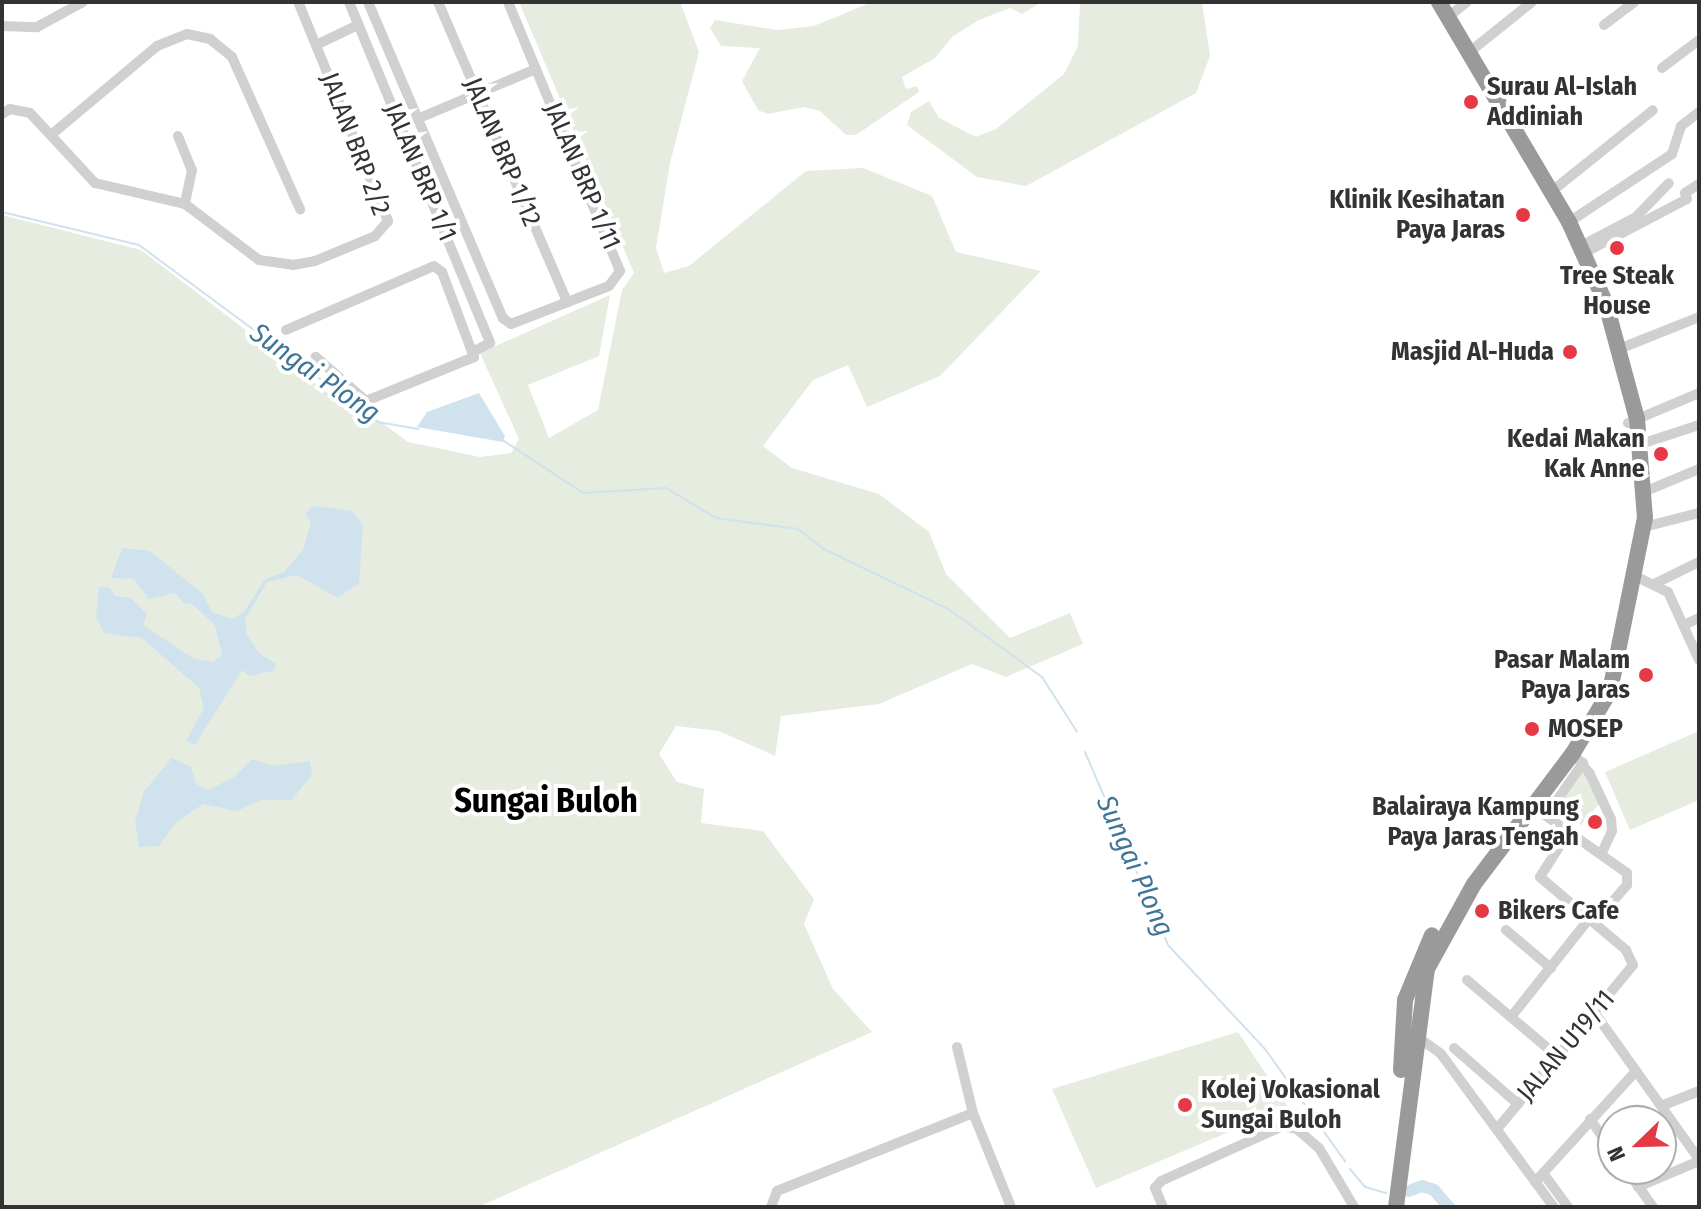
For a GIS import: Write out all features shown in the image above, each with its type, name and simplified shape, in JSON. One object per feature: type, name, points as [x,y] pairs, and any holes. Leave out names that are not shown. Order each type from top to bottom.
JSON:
[{"type":"highway","points":[[1396,1207],[1407,1070],[1405,1000],[1420,957],[1465,881],[1565,748],[1603,684],[1637,517],[1632,421],[1619,349],[1583,249],[1552,191],[1467,54],[1439,2]]},
{"type":"highway","points":[[1407,1070],[1406,1045],[1414,1034],[1424,978],[1444,933],[1532,806],[1578,758],[1618,670],[1637,577],[1646,491],[1641,444],[1597,307],[1600,299]]},
{"type":"highway","points":[[1414,1034],[1409,1010],[1420,957]]},
{"type":"street","points":[[2,26],[37,27],[83,2]]},
{"type":"street","name":"JALAN BRP 2/2","points":[[2,114],[10,109],[30,113],[95,183],[185,204],[243,252],[272,264],[315,261],[387,226],[387,212],[298,2]]},
{"type":"street","name":"JALAN BRP 1/1","points":[[349,2],[485,329],[490,343],[474,351]]},
{"type":"street","points":[[368,2],[417,119],[536,69]]},
{"type":"street","name":"JALAN BRP 1/12","points":[[438,2],[567,302]]},
{"type":"street","name":"JALAN BRP 1/11","points":[[417,119],[503,318],[517,323],[616,281],[620,263],[508,2]]},
{"type":"street","points":[[1447,18],[1467,2]]},
{"type":"street","points":[[1467,54],[1532,2]]},
{"type":"street","points":[[1604,25],[1634,2]]},
{"type":"street","points":[[316,45],[358,25]]},
{"type":"street","points":[[51,135],[157,46],[187,34],[210,39],[232,57],[300,209]]},
{"type":"street","points":[[1662,68],[1699,40]]},
{"type":"street","points":[[1552,191],[1653,110]]},
{"type":"street","points":[[1569,222],[1672,154],[1681,126],[1699,112]]},
{"type":"street","points":[[178,136],[192,170],[185,204]]},
{"type":"street","points":[[1583,249],[1636,217],[1669,183]]},
{"type":"street","points":[[1583,249],[1687,199],[1685,193],[1699,184]]},
{"type":"street","points":[[286,330],[434,266],[442,272],[474,351],[470,363],[366,401],[316,357]]},
{"type":"street","points":[[1619,349],[1699,317]]},
{"type":"street","points":[[468,337],[485,329]]},
{"type":"street","points":[[1632,421],[1699,393]]},
{"type":"street","points":[[1641,444],[1699,425]]},
{"type":"street","points":[[1646,491],[1699,469]]},
{"type":"street","points":[[1644,527],[1699,513]]},
{"type":"street","points":[[1654,584],[1699,562]]},
{"type":"street","points":[[1637,577],[1668,592],[1698,655]]},
{"type":"street","points":[[1684,625],[1699,618]]},
{"type":"street","points":[[1546,816],[1578,758]]},
{"type":"street","points":[[1578,758],[1611,819],[1612,831],[1602,852]]},
{"type":"street","points":[[1511,1017],[1629,877],[1577,832],[1568,833],[1532,806]]},
{"type":"street","points":[[1568,833],[1540,877],[1592,921]]},
{"type":"street","name":"JALAN U19/11","points":[[1497,1129],[1633,960],[1592,921]]},
{"type":"street","points":[[1506,930],[1551,968]]},
{"type":"street","points":[[1467,980],[1557,1056]]},
{"type":"street","points":[[1594,1012],[1660,1105]]},
{"type":"street","points":[[1414,1034],[1441,1054],[1497,1129],[1568,1207]]},
{"type":"street","points":[[957,1047],[973,1113],[1008,1206]]},
{"type":"street","points":[[1454,1048],[1518,1104]]},
{"type":"street","points":[[1407,1070],[1423,1050],[1441,1054]]},
{"type":"street","points":[[1539,1177],[1636,1071]]},
{"type":"street","points":[[1664,1105],[1699,1091]]},
{"type":"street","points":[[771,1207],[777,1191],[973,1113]]},
{"type":"street","points":[[1590,1119],[1597,1129]]},
{"type":"street","points":[[1163,1207],[1155,1188],[1161,1181],[1283,1126],[1297,1129],[1319,1148],[1354,1207]]},
{"type":"street","points":[[1653,1207],[1638,1187],[1699,1160],[1677,1129]]},
{"type":"street","points":[[1539,1177],[1554,1207]]},
{"type":"shaded area","points":[[519,2],[680,2],[699,52],[670,163],[656,248],[664,273],[689,266],[806,171],[863,168],[932,196],[956,252],[1041,271],[940,376],[867,407],[848,365],[813,380],[763,446],[792,468],[879,494],[929,532],[946,574],[1010,638],[1070,613],[1083,644],[1006,677],[972,664],[879,704],[781,716],[775,756],[719,731],[676,726],[659,754],[677,782],[704,789],[701,823],[763,831],[814,899],[804,924],[833,989],[872,1032],[478,1207],[2,1207],[2,215],[141,250],[359,417],[369,413],[408,442],[480,457],[511,453],[519,439],[480,353],[610,295],[599,356],[528,385],[549,438],[598,410],[622,290],[634,273]]},
{"type":"shaded area","points":[[872,2],[1041,2],[1022,14],[1010,8],[979,20],[953,36],[935,58],[902,77],[906,89],[917,86],[919,92],[856,135],[846,135],[820,111],[804,107],[768,114],[758,110],[742,81],[760,48],[721,46],[710,28],[715,20],[777,30],[814,26]]},
{"type":"shaded area","points":[[1080,2],[1202,2],[1210,56],[1196,93],[1026,186],[977,177],[907,125],[911,112],[929,101],[939,118],[976,137],[996,129],[1064,74],[1078,46]]},
{"type":"shaded area","points":[[1699,731],[1699,800],[1630,830],[1605,772]]},
{"type":"shaded area","points":[[1579,773],[1586,775],[1600,803],[1581,825],[1557,805]]},
{"type":"shaded area","points":[[1238,1032],[1288,1107],[1096,1188],[1052,1089]]},
{"type":"water","points":[[479,393],[505,436],[503,442],[417,427],[427,412]]},
{"type":"water","points":[[313,506],[352,511],[363,525],[359,583],[338,598],[297,575],[267,582],[245,619],[247,635],[259,653],[276,664],[273,671],[250,676],[242,670],[195,745],[186,741],[204,708],[199,688],[142,638],[104,633],[96,617],[99,587],[110,588],[115,596],[131,598],[147,614],[143,625],[194,659],[213,662],[222,655],[215,625],[191,603],[185,604],[175,593],[149,599],[134,579],[111,578],[122,548],[150,551],[203,594],[212,612],[232,619],[244,612],[265,579],[284,572],[303,550],[311,522],[305,514]]},
{"type":"water","points":[[172,758],[191,767],[196,784],[209,790],[234,777],[252,759],[273,766],[310,761],[312,774],[292,800],[261,800],[237,811],[203,804],[175,823],[159,846],[139,847],[135,823],[144,791]]},
{"type":"waterway","name":"Sungai Plong","points":[[2,212],[139,245],[378,422],[418,429]]},
{"type":"waterway","name":"Sungai Plong","points":[[501,439],[583,493],[666,488],[716,518],[798,529],[824,549],[950,610],[1042,677],[1077,732]]},
{"type":"waterway","name":"Sungai Plong","points":[[1085,752],[1168,945],[1265,1049],[1345,1161]]},
{"type":"waterway","name":"Sungai Plong","points":[[1350,1169],[1365,1187],[1386,1193]]},
{"type":"waterway","name":"Sungai Plong","points":[[1409,1191],[1422,1186],[1434,1190],[1449,1207]]},
{"type":"place","name":"Surau Al-Islah Addiniah","points":[[1471,102]]},
{"type":"place","name":"Klinik Kesihatan Paya Jaras","points":[[1523,215]]},
{"type":"place","name":"Tree Steak House","points":[[1617,248]]},
{"type":"place","name":"Masjid Al-Huda","points":[[1570,352]]},
{"type":"place","name":"Kedai Makan Kak Anne","points":[[1661,454]]},
{"type":"place","name":"Pasar Malam Paya Jaras","points":[[1646,675]]},
{"type":"place","name":"MOSEP","points":[[1532,729]]},
{"type":"place","name":"Balairaya Kampung Paya Jaras Tengah","points":[[1595,822]]},
{"type":"place","name":"Bikers Cafe","points":[[1482,911]]},
{"type":"place","name":"Kolej Vokasional Sungai Buloh","points":[[1185,1105]]},
{"type":"district","name":"Sungai Buloh","points":[[546,801]]}]
